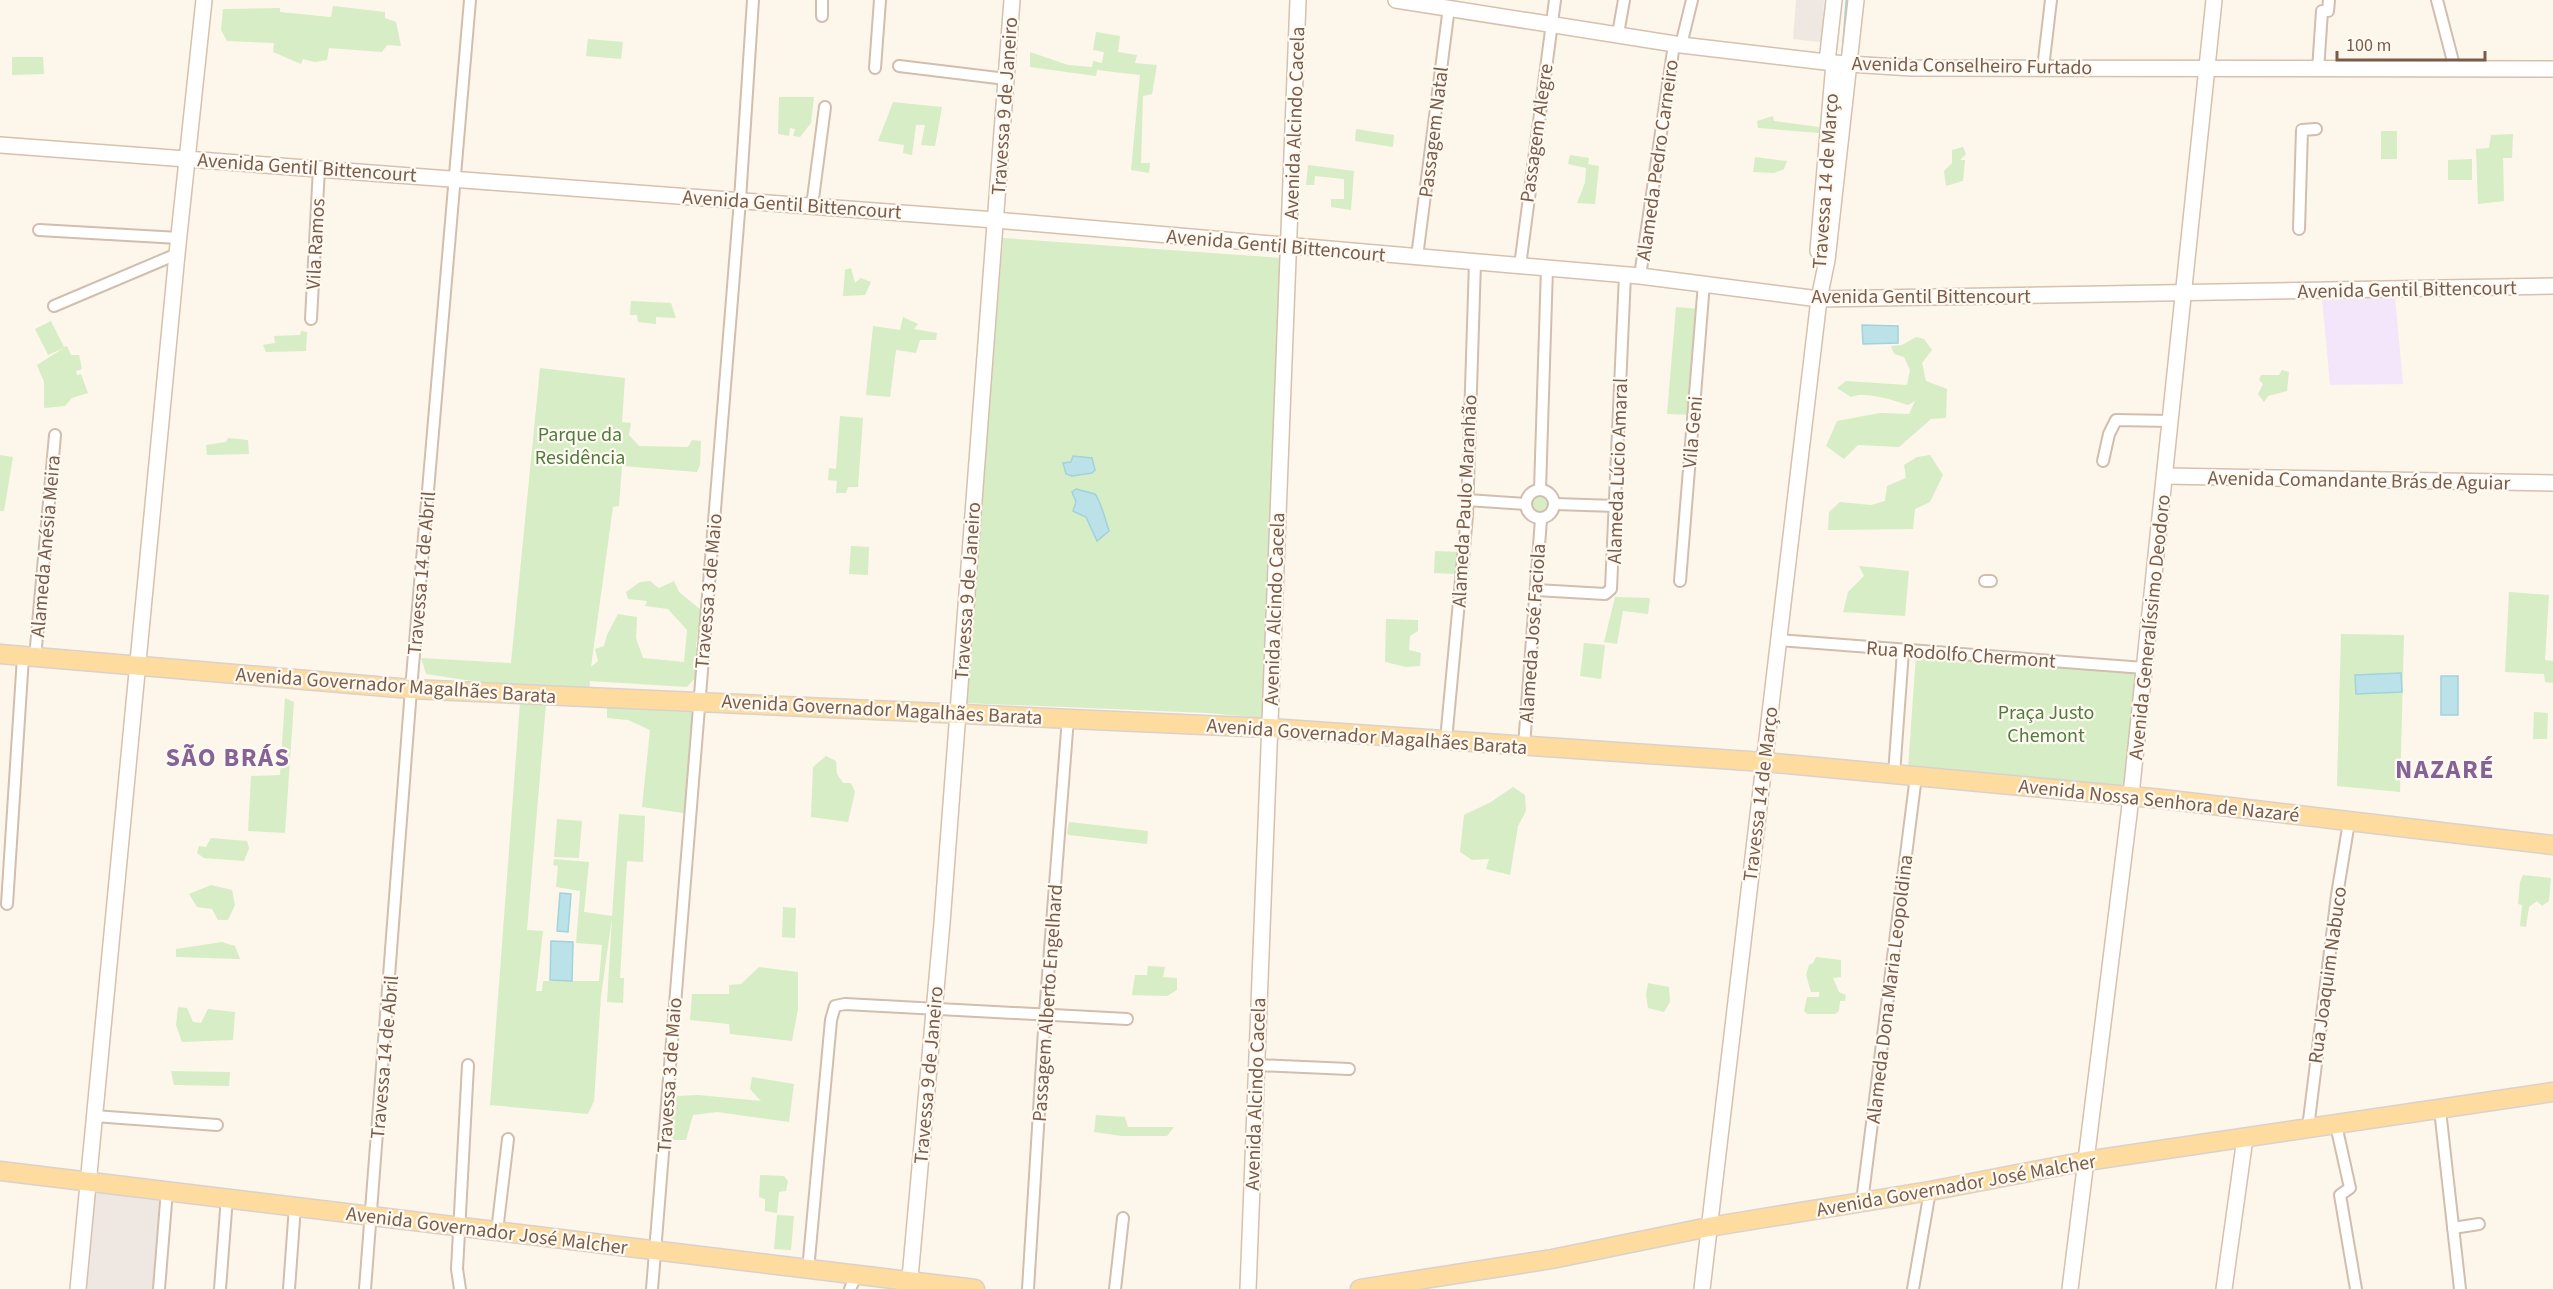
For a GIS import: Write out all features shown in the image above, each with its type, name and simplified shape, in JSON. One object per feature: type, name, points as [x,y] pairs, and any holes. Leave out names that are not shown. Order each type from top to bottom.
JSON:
[{"type":"main road","points":[[78,1289],[177,254],[204,0]]},
{"type":"main road","name":"Travessa 9 de Janeiro","points":[[909,1286],[959,714],[1012,0]]},
{"type":"main road","name":"Avenida Alcindo Cacela","points":[[1248,1289],[1298,0]]},
{"type":"main road","name":"Avenida Conselheiro Furtado","points":[[1396,0],[1678,44],[1836,63],[1912,68],[2553,69]]},
{"type":"main road","name":"Travessa 14 de Março","points":[[1702,1289],[1819,299],[1820,231],[1836,63],[1833,0]]},
{"type":"main road","name":"Travessa 14 de Março","points":[[1836,63],[1856,0]]},
{"type":"main road","name":"Avenida Generalíssimo Deodoro","points":[[2070,1289],[2130,796],[2214,0]]},
{"type":"main road","name":"Avenida Gentil Bittencourt","points":[[0,146],[187,158],[995,220],[1632,275],[1819,299],[2553,286]]},
{"type":"main road","name":"Avenida Comandante Brás de Aguiar","points":[[2165,476],[2553,483]]},
{"type":"main road","name":"Avenida Governador Magalhães Barata","points":[[0,654],[411,689],[699,700],[1269,728],[1764,762]]},
{"type":"main road","name":"Avenida Nossa Senhora de Nazaré","points":[[1764,762],[2130,796],[2553,844]]},
{"type":"main road","name":"Avenida Governador José Malcher","points":[[1360,1289],[1552,1259],[1709,1227],[1930,1191],[2086,1161],[2553,1092]]},
{"type":"main road","points":[[2224,1289],[2245,1138]]},
{"type":"main road","name":"Avenida Governador José Malcher","points":[[0,1171],[228,1197],[808,1270],[862,1283],[975,1289]]},
{"type":"street","name":"Travessa 14 de Abril","points":[[365,1289],[411,689],[470,0]]},
{"type":"street","name":"Travessa 3 de Maio","points":[[652,1289],[740,200],[753,0]]},
{"type":"street","points":[[822,0],[822,16]]},
{"type":"street","points":[[875,68],[880,0]]},
{"type":"street","name":"Passagem Alegre","points":[[1520,266],[1555,0]]},
{"type":"street","points":[[1618,34],[1624,0]]},
{"type":"street","name":"Alameda Pedro Carneiro","points":[[1632,275],[1678,44],[1692,0]]},
{"type":"street","points":[[2043,68],[2051,0]]},
{"type":"street","points":[[2318,70],[2322,11],[2328,11],[2329,0]]},
{"type":"street","points":[[2437,0],[2455,69]]},
{"type":"street","name":"Passagem Natal","points":[[1417,257],[1449,7]]},
{"type":"street","points":[[899,66],[1006,80]]},
{"type":"street","points":[[812,206],[825,107]]},
{"type":"street","points":[[2300,229],[2302,130],[2316,129]]},
{"type":"street","name":"Vila Ramos","points":[[311,320],[319,168]]},
{"type":"street","points":[[39,230],[179,238]]},
{"type":"street","points":[[54,306],[177,254]]},
{"type":"street","name":"Alameda Paulo Maranhão","points":[[1446,740],[1467,500],[1475,262]]},
{"type":"street","points":[[1540,490],[1546,268]]},
{"type":"street","name":"Alameda Lúcio Amaral","points":[[1536,590],[1598,594],[1610,591],[1613,578],[1632,275]]},
{"type":"street","name":"Vila Geni","points":[[1680,581],[1704,283]]},
{"type":"street","points":[[2103,461],[2112,425],[2116,420],[2171,421]]},
{"type":"street","name":"Alameda Anésia Meira","points":[[7,904],[29,657],[55,435]]},
{"type":"street","points":[[1540,490],[1553,496],[1555,504],[1553,511],[1541,519],[1527,511],[1526,504],[1533,492],[1540,490]]},
{"type":"street","points":[[1467,500],[1526,504]]},
{"type":"street","points":[[1555,504],[1616,506]]},
{"type":"street","name":"Alameda José Faciola","points":[[1524,746],[1541,519]]},
{"type":"street","name":"Rua Rodolfo Chermont","points":[[1778,640],[2144,668]]},
{"type":"street","points":[[1894,774],[1903,651]]},
{"type":"street","name":"Passagem Alberto Engelhard","points":[[1028,1289],[1045,1014],[1068,718]]},
{"type":"street","name":"Alameda Dona Maria Leopoldina","points":[[1862,1202],[1916,776]]},
{"type":"street","name":"Rua Joaquim Nabuco","points":[[2308,1128],[2335,907],[2349,822]]},
{"type":"street","points":[[808,1270],[832,1010],[838,1005],[1127,1019]]},
{"type":"street","points":[[460,1289],[457,1269],[468,1065]]},
{"type":"street","points":[[1256,1065],[1349,1069]]},
{"type":"street","points":[[2440,1110],[2460,1289]]},
{"type":"street","points":[[94,1116],[217,1125]]},
{"type":"street","points":[[2336,1125],[2350,1188],[2340,1194],[2356,1289]]},
{"type":"street","points":[[497,1231],[508,1139]]},
{"type":"street","points":[[159,1289],[167,1190]]},
{"type":"street","points":[[1913,1289],[1930,1191]]},
{"type":"street","points":[[220,1289],[228,1197]]},
{"type":"street","points":[[289,1289],[295,1206]]},
{"type":"street","points":[[1115,1289],[1123,1218]]},
{"type":"street","points":[[2453,1228],[2479,1224]]},
{"type":"shaded area","points":[[1796,0],[1824,0],[1823,18],[1829,20],[1827,43],[1793,39]]},
{"type":"shaded area","points":[[2395,297],[2403,384],[2330,385],[2322,298]]},
{"type":"shaded area","points":[[88,1181],[167,1190],[159,1289],[78,1289]]},
{"type":"green space","points":[[333,6],[385,12],[385,18],[396,22],[401,46],[387,45],[382,52],[329,48],[327,60],[315,62],[303,59],[301,64],[273,52],[274,43],[227,41],[221,30],[223,9],[280,8],[280,12],[331,17]]},
{"type":"green space","points":[[1096,32],[1120,36],[1118,52],[1137,55],[1135,63],[1157,65],[1152,94],[1143,96],[1141,163],[1150,163],[1149,173],[1131,170],[1140,75],[1097,70],[1096,76],[1030,67],[1030,52],[1068,65],[1092,67],[1093,61],[1102,63],[1104,52],[1093,50]]},
{"type":"green space","points":[[588,39],[623,42],[621,59],[586,56]]},
{"type":"green space","points":[[12,57],[43,57],[44,74],[12,75]]},
{"type":"green space","points":[[779,97],[814,97],[811,123],[800,137],[793,136],[795,129],[790,128],[789,136],[778,134]]},
{"type":"green space","points":[[893,102],[942,107],[935,146],[921,145],[925,125],[916,125],[912,155],[903,153],[904,145],[878,141]]},
{"type":"green space","points":[[1773,116],[1774,121],[1819,127],[1819,133],[1758,128],[1757,121]]},
{"type":"green space","points":[[1356,129],[1394,135],[1393,147],[1355,141]]},
{"type":"green space","points":[[2381,131],[2397,131],[2397,159],[2381,159]]},
{"type":"green space","points":[[2513,134],[2512,158],[2503,158],[2504,201],[2478,204],[2476,149],[2489,148],[2491,135]]},
{"type":"green space","points":[[1963,147],[1966,154],[1960,160],[1965,160],[1963,181],[1946,186],[1944,171],[1952,163],[1952,150]]},
{"type":"green space","points":[[1570,155],[1589,158],[1588,164],[1599,166],[1595,204],[1577,203],[1585,183],[1586,168],[1568,164]]},
{"type":"green space","points":[[1755,157],[1787,161],[1784,169],[1774,173],[1753,172]]},
{"type":"green space","points":[[2472,159],[2472,180],[2448,180],[2448,160]]},
{"type":"green space","points":[[1308,165],[1354,171],[1351,210],[1331,207],[1331,199],[1344,199],[1344,179],[1315,176],[1314,185],[1306,185]]},
{"type":"green space","points":[[1003,238],[1282,258],[1262,718],[1208,713],[966,703]]},
{"type":"green space","points":[[851,268],[855,283],[861,278],[871,282],[865,295],[843,296],[845,270]]},
{"type":"green space","points":[[631,301],[671,303],[676,318],[656,317],[656,324],[638,322],[637,315],[630,315]]},
{"type":"green space","points":[[1676,307],[1700,309],[1690,415],[1667,414]]},
{"type":"green space","points":[[903,317],[918,324],[914,329],[937,333],[936,340],[920,340],[916,353],[896,350],[890,397],[866,395],[873,326],[900,330]]},
{"type":"green space","points":[[51,321],[64,347],[67,346],[71,355],[79,355],[82,369],[76,371],[77,375],[81,374],[88,393],[72,398],[65,406],[44,408],[44,382],[37,365],[64,348],[48,355],[35,329]]},
{"type":"green space","points":[[301,331],[307,332],[306,351],[266,352],[263,345],[275,343],[274,336],[300,335]]},
{"type":"green space","points":[[1916,337],[1924,339],[1932,350],[1922,363],[1926,381],[1947,389],[1946,418],[1931,419],[1899,447],[1858,445],[1844,459],[1826,446],[1837,421],[1880,413],[1909,414],[1915,401],[1908,405],[1864,395],[1851,397],[1837,388],[1846,381],[1907,385],[1910,370],[1904,357],[1894,354],[1891,346],[1902,345]]},
{"type":"green space","name":"Parque da Residência","points":[[540,368],[625,378],[622,422],[631,423],[629,435],[639,446],[688,447],[692,440],[701,441],[700,465],[697,472],[622,466],[619,506],[613,507],[591,667],[598,661],[595,649],[604,646],[618,614],[637,617],[636,638],[643,658],[684,662],[687,630],[668,609],[645,606],[647,601],[628,599],[626,592],[640,582],[650,581],[659,588],[674,581],[679,592],[701,610],[696,646],[699,653],[697,676],[687,687],[590,681],[589,691],[512,687],[426,674],[421,658],[511,663]]},
{"type":"green space","points":[[2282,370],[2289,372],[2287,391],[2268,396],[2264,402],[2258,394],[2263,384],[2259,380],[2261,375],[2279,375]]},
{"type":"green space","points":[[840,416],[863,418],[858,487],[848,487],[846,493],[836,493],[837,481],[828,480],[829,468],[836,469]]},
{"type":"green space","points":[[228,438],[248,440],[249,454],[207,455],[206,445],[226,442]]},
{"type":"green space","points":[[0,455],[13,457],[4,511],[0,511]]},
{"type":"green space","points":[[1930,455],[1943,475],[1930,502],[1915,509],[1913,529],[1828,530],[1829,512],[1840,502],[1871,505],[1885,501],[1887,486],[1906,478],[1904,465],[1917,457]]},
{"type":"green space","points":[[1535,492],[1545,492],[1552,499],[1552,509],[1545,516],[1535,516],[1528,509],[1528,499]]},
{"type":"green space","points":[[851,546],[869,547],[868,575],[849,574]]},
{"type":"green space","points":[[1435,551],[1459,552],[1457,574],[1434,573]]},
{"type":"green space","points":[[1859,566],[1909,571],[1905,616],[1843,612],[1848,592],[1864,576]]},
{"type":"green space","points":[[2509,592],[2549,595],[2545,660],[2553,661],[2553,683],[2545,682],[2544,674],[2505,672]]},
{"type":"green space","points":[[1615,597],[1650,598],[1648,614],[1623,611],[1617,644],[1604,642]]},
{"type":"green space","points":[[1386,619],[1418,620],[1418,631],[1410,636],[1409,650],[1421,653],[1420,666],[1406,667],[1385,662]]},
{"type":"green space","points":[[2341,634],[2404,635],[2400,792],[2337,786]]},
{"type":"green space","points":[[1584,643],[1605,645],[1601,679],[1580,676]]},
{"type":"green space","name":"Praça Justo Chemont","points":[[1916,655],[2137,672],[2128,790],[1908,768]]},
{"type":"green space","points":[[285,698],[294,702],[285,833],[248,831],[251,776],[280,775]]},
{"type":"green space","points":[[607,701],[698,708],[690,814],[642,807],[650,730],[628,720],[607,718]]},
{"type":"green space","points":[[520,703],[546,704],[527,930],[543,931],[536,991],[542,991],[543,981],[599,981],[602,945],[576,943],[580,891],[556,887],[558,866],[553,865],[554,859],[589,862],[584,912],[612,916],[619,814],[645,816],[643,862],[627,861],[620,978],[624,978],[623,1003],[607,1002],[612,918],[601,996],[594,1101],[588,1114],[490,1105]]},
{"type":"green space","points":[[2534,712],[2548,713],[2547,739],[2533,739]]},
{"type":"green space","points":[[826,756],[836,761],[837,774],[843,783],[851,783],[855,792],[848,822],[811,817],[813,767]]},
{"type":"green space","points":[[1513,787],[1525,795],[1526,811],[1518,826],[1510,875],[1486,869],[1489,859],[1472,860],[1460,852],[1464,815],[1491,802]]},
{"type":"green space","points":[[557,819],[582,821],[579,858],[554,857]]},
{"type":"green space","points":[[1069,822],[1148,831],[1147,844],[1069,835],[1067,834]]},
{"type":"green space","points":[[211,838],[247,841],[249,848],[244,861],[204,858],[197,853],[199,846],[206,847]]},
{"type":"green space","points":[[2523,875],[2551,878],[2549,901],[2542,906],[2537,901],[2529,907],[2526,927],[2520,926],[2522,905],[2518,904]]},
{"type":"green space","points":[[211,885],[232,890],[235,905],[228,920],[218,920],[212,909],[197,907],[189,894]]},
{"type":"green space","points":[[783,907],[796,908],[795,938],[782,937]]},
{"type":"green space","points":[[222,942],[235,946],[240,959],[176,957],[176,949]]},
{"type":"green space","points":[[1816,957],[1841,960],[1841,977],[1833,978],[1839,992],[1846,995],[1845,1001],[1840,1001],[1839,1011],[1835,1014],[1807,1014],[1804,1011],[1807,997],[1819,997],[1819,992],[1811,992],[1806,975],[1809,965]]},
{"type":"green space","points":[[1148,966],[1165,967],[1163,977],[1177,978],[1177,990],[1167,996],[1132,995],[1135,975],[1147,975]]},
{"type":"green space","points":[[759,967],[798,972],[798,1009],[792,1041],[730,1034],[729,1024],[690,1020],[692,994],[729,994],[729,985],[741,984]]},
{"type":"green space","points":[[1648,983],[1669,987],[1670,1002],[1664,1012],[1648,1008],[1646,995]]},
{"type":"green space","points":[[178,1007],[187,1008],[193,1022],[201,1023],[208,1009],[235,1012],[233,1040],[182,1042],[176,1025]]},
{"type":"green space","points":[[171,1071],[230,1072],[229,1086],[174,1085]]},
{"type":"green space","points":[[752,1077],[794,1084],[789,1122],[717,1112],[693,1115],[686,1140],[670,1140],[675,1096],[698,1095],[761,1101],[750,1089]]},
{"type":"green space","points":[[1096,1115],[1125,1117],[1128,1127],[1174,1127],[1167,1136],[1122,1136],[1094,1132]]},
{"type":"green space","points":[[760,1175],[784,1176],[788,1181],[786,1191],[779,1192],[777,1213],[765,1211],[765,1199],[759,1197]]},
{"type":"green space","points":[[777,1215],[794,1216],[791,1250],[774,1249]]},
{"type":"water","points":[[1862,325],[1898,326],[1898,343],[1863,344]]},
{"type":"water","points":[[1073,456],[1092,458],[1095,470],[1092,473],[1072,476],[1066,474],[1063,463],[1071,462]]},
{"type":"water","points":[[1076,489],[1095,494],[1101,507],[1109,531],[1097,541],[1086,517],[1073,511],[1076,502],[1072,492]]},
{"type":"water","points":[[2401,673],[2402,692],[2356,694],[2355,675]]},
{"type":"water","points":[[2441,676],[2458,676],[2458,715],[2441,715]]},
{"type":"water","points":[[560,893],[571,894],[568,932],[557,931]]},
{"type":"water","points":[[551,941],[573,942],[572,981],[550,980]]},
{"type":"waterway","points":[[1843,52],[1847,0]]},
{"type":"district","name":"SÃO BRÁS","points":[[228,757]]},
{"type":"district","name":"NAZARÉ","points":[[2445,769]]}]
